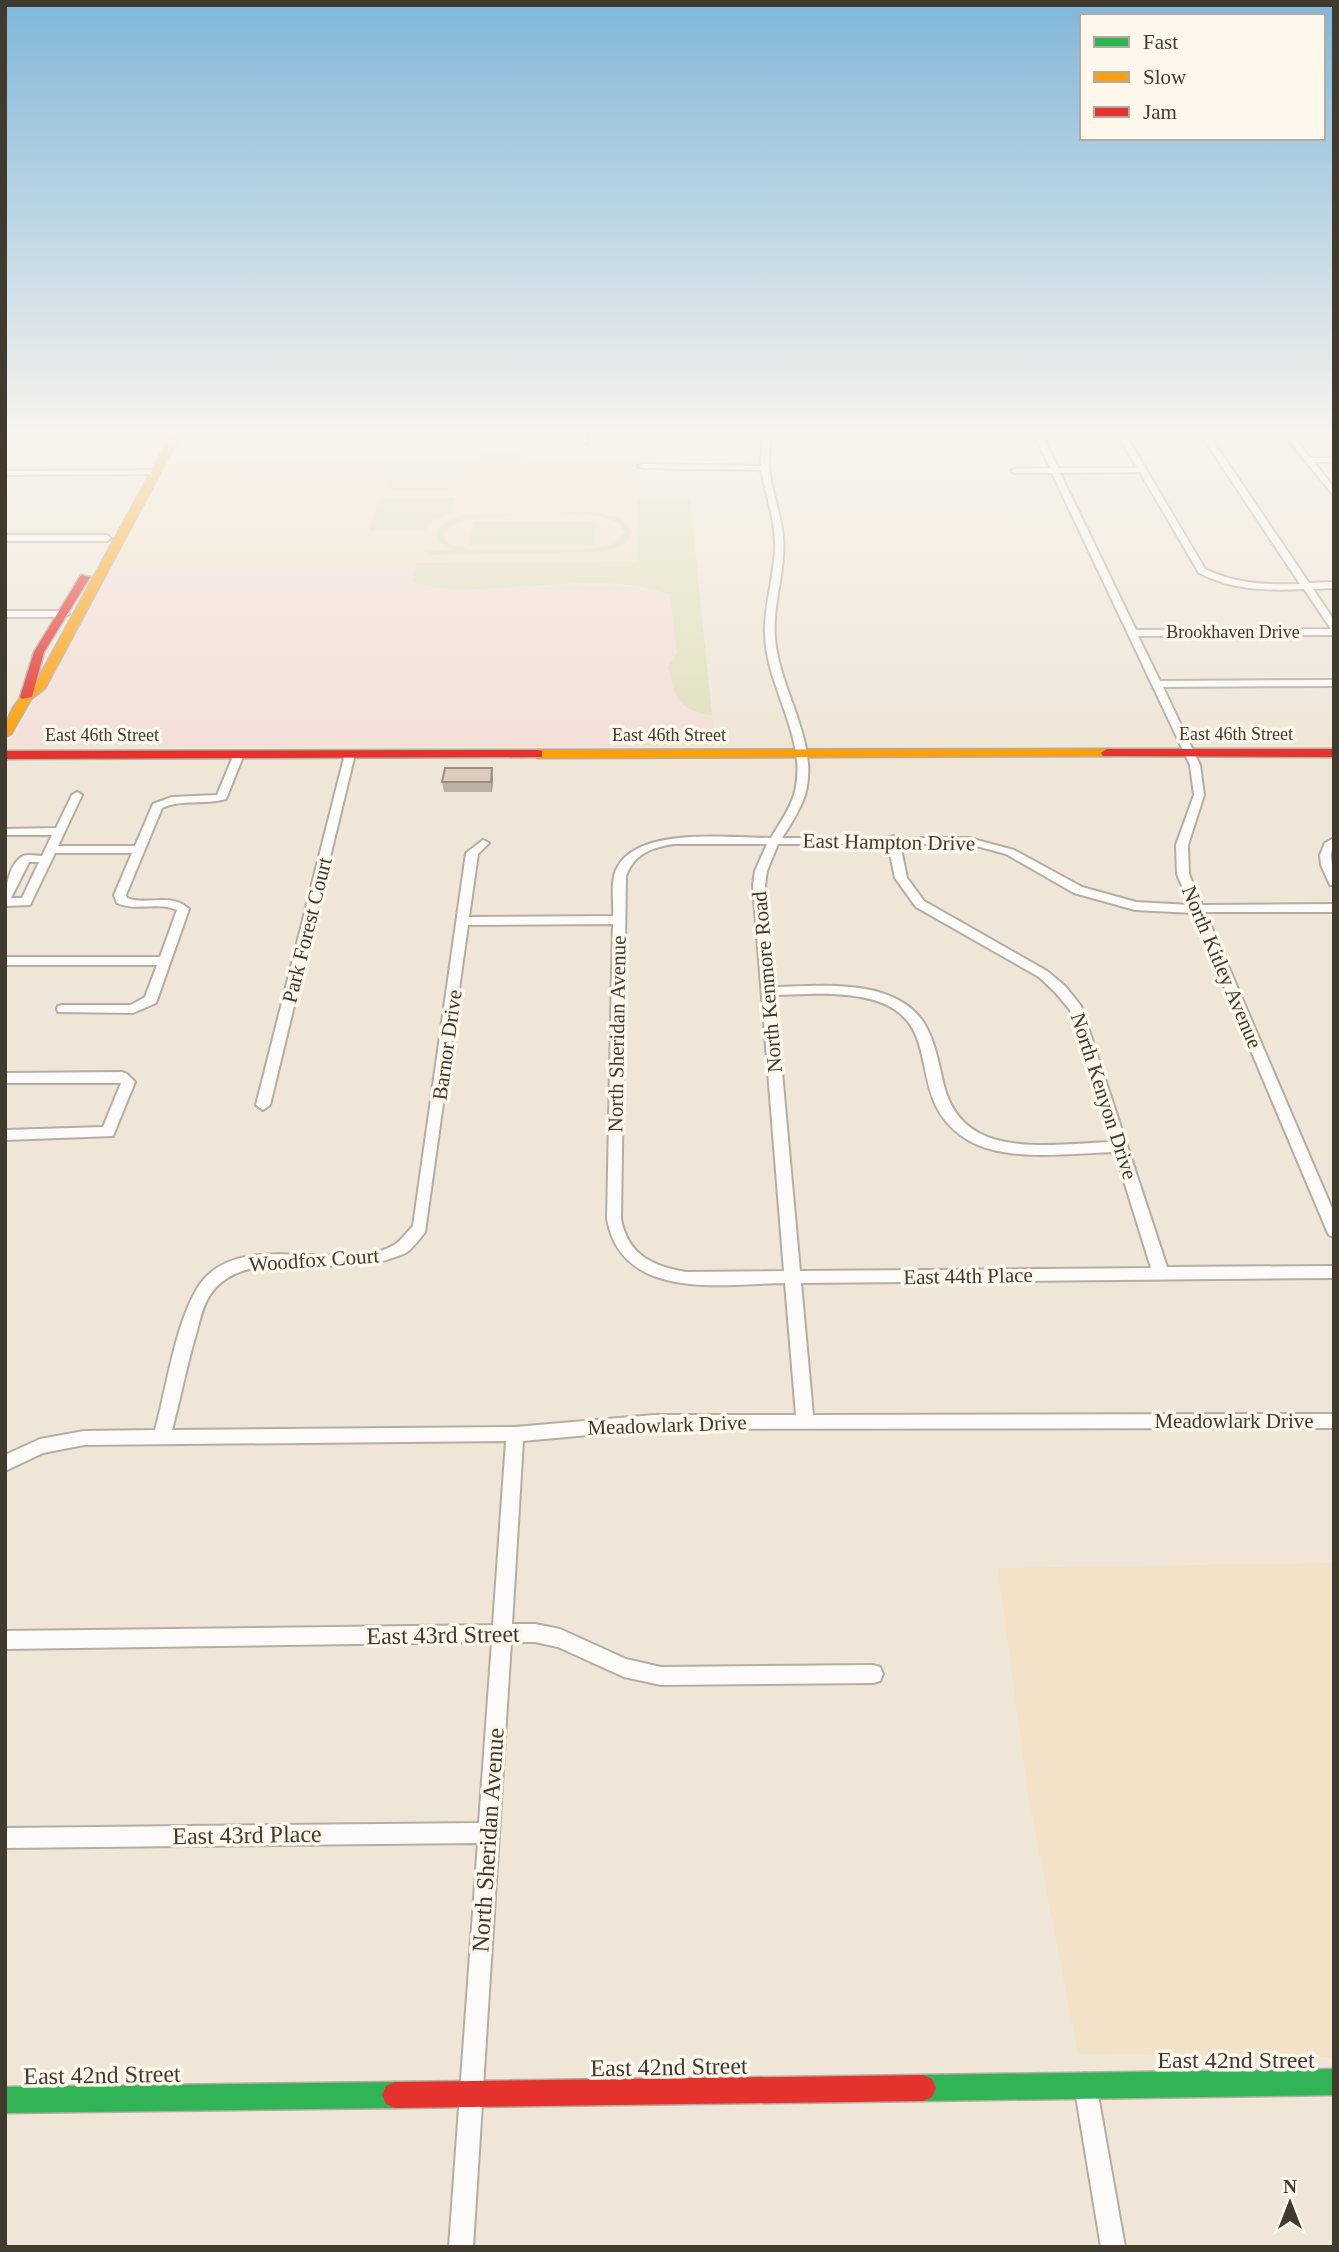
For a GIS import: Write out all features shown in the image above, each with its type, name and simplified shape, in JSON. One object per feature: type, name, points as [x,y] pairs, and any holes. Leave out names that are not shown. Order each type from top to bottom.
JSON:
[{"type":"main road","points":[[5,734],[26,697],[39,688],[117,537]]},
{"type":"main road","points":[[26,697],[26,686],[32,669],[107,538]]},
{"type":"main road","name":"East 46th Street","points":[[5,755],[1334,753]]},
{"type":"main road","name":"East 42nd Street","points":[[5,2100],[1334,2082]]},
{"type":"street","name":"North Kenmore Road","points":[[779,537],[770,646],[799,754],[802,777],[799,794],[763,862],[759,882],[805,1422]]},
{"type":"street","name":"North Kitley Avenue","points":[[1087,537],[1195,765],[1199,795],[1183,840],[1181,862],[1197,909],[1334,1231]]},
{"type":"street","points":[[1180,537],[1196,565],[1219,580],[1248,586],[1334,585]]},
{"type":"street","points":[[1273,537],[1334,630]]},
{"type":"street","points":[[5,538],[107,538]]},
{"type":"street","points":[[5,614],[64,614]]},
{"type":"street","name":"Brookhaven Drive","points":[[1132,633],[1334,630]]},
{"type":"street","points":[[1156,684],[1334,683]]},
{"type":"street","points":[[63,1009],[133,1009],[145,1005],[152,998],[183,909],[174,904],[128,904],[120,898],[155,809],[160,804],[211,800],[225,794],[239,754]]},
{"type":"street","name":"Park Forest Court","points":[[263,1105],[350,754]]},
{"type":"street","points":[[77,795],[48,854],[26,902],[5,900],[25,859],[48,854],[139,849]]},
{"type":"street","points":[[5,832],[60,831]]},
{"type":"street","name":"North Kenyon Drive","points":[[893,839],[901,878],[920,904],[1034,969],[1054,983],[1072,1002],[1083,1023],[1161,1273]]},
{"type":"street","name":"East Hampton Drive","points":[[651,845],[674,841],[951,839],[979,842],[1010,852],[1058,881],[1101,898],[1135,906],[1197,909],[1334,908]]},
{"type":"street","points":[[1333,841],[1324,859],[1334,882]]},
{"type":"street","name":"Barnor Drive","points":[[405,1246],[415,1236],[422,1222],[472,853],[483,843]]},
{"type":"street","name":"North Sheridan Avenue","points":[[618,1237],[614,1219],[621,871],[633,854],[651,845]]},
{"type":"street","points":[[464,920],[619,920]]},
{"type":"street","points":[[5,961],[165,961]]},
{"type":"street","points":[[768,991],[864,992],[906,1009],[919,1022],[926,1036],[945,1112],[954,1124],[977,1139],[1012,1147],[1121,1147]]},
{"type":"street","points":[[5,1078],[122,1077],[128,1080],[112,1129],[108,1132],[5,1135]]},
{"type":"street","name":"East 44th Place","points":[[618,1237],[637,1261],[668,1276],[793,1278],[1334,1272]]},
{"type":"street","name":"Woodfox Court","points":[[163,1437],[198,1302],[211,1282],[224,1272],[260,1261],[366,1260],[385,1256],[405,1246]]},
{"type":"street","name":"Meadowlark Drive","points":[[5,1464],[33,1449],[62,1440],[515,1434],[654,1422],[1334,1421]]},
{"type":"street","name":"North Sheridan Avenue","points":[[461,2247],[515,1434]]},
{"type":"street","name":"East 43rd Street","points":[[5,1640],[535,1633],[560,1638],[617,1665],[661,1676],[873,1674]]},
{"type":"street","name":"East 43rd Place","points":[[5,1838],[488,1833]]},
{"type":"street","points":[[1085,2084],[1113,2247]]},
{"type":"shaded area","points":[[129,537],[637,537],[637,562],[113,566]]},
{"type":"shaded area","points":[[417,563],[412,582],[448,589],[596,585],[651,587],[671,596],[692,712],[712,715],[715,746],[9,746],[113,566]]},
{"type":"shaded area","points":[[1334,1563],[1334,2057],[1078,2054],[1028,1793],[998,1568]]},
{"type":"green space","points":[[437,537],[444,537],[449,544],[470,550],[583,550],[612,545],[621,537],[630,537],[614,548],[598,552],[428,555],[429,551],[451,550],[437,540]]},
{"type":"green space","points":[[471,537],[595,537],[595,545],[469,545]]},
{"type":"green space","points":[[637,537],[694,537],[712,715],[685,706],[673,687],[668,667],[677,653],[670,595],[619,584],[449,589],[412,582],[417,563],[637,562]]},
{"type":"building","points":[[445,768],[492,768],[491,782],[442,782]]},
{"type":"traffic: fast","points":[[923,2088],[1334,2082]]},
{"type":"traffic: fast","points":[[5,2100],[395,2095]]},
{"type":"traffic: slow","points":[[5,734],[26,697],[39,688],[121,537]]},
{"type":"traffic: slow","points":[[538,754],[1107,753]]},
{"type":"traffic: jam","points":[[26,697],[39,652],[85,577]]},
{"type":"traffic: jam","points":[[1107,753],[1334,753]]},
{"type":"traffic: jam","points":[[5,755],[538,754]]},
{"type":"traffic: jam","points":[[395,2095],[923,2088]]}]
